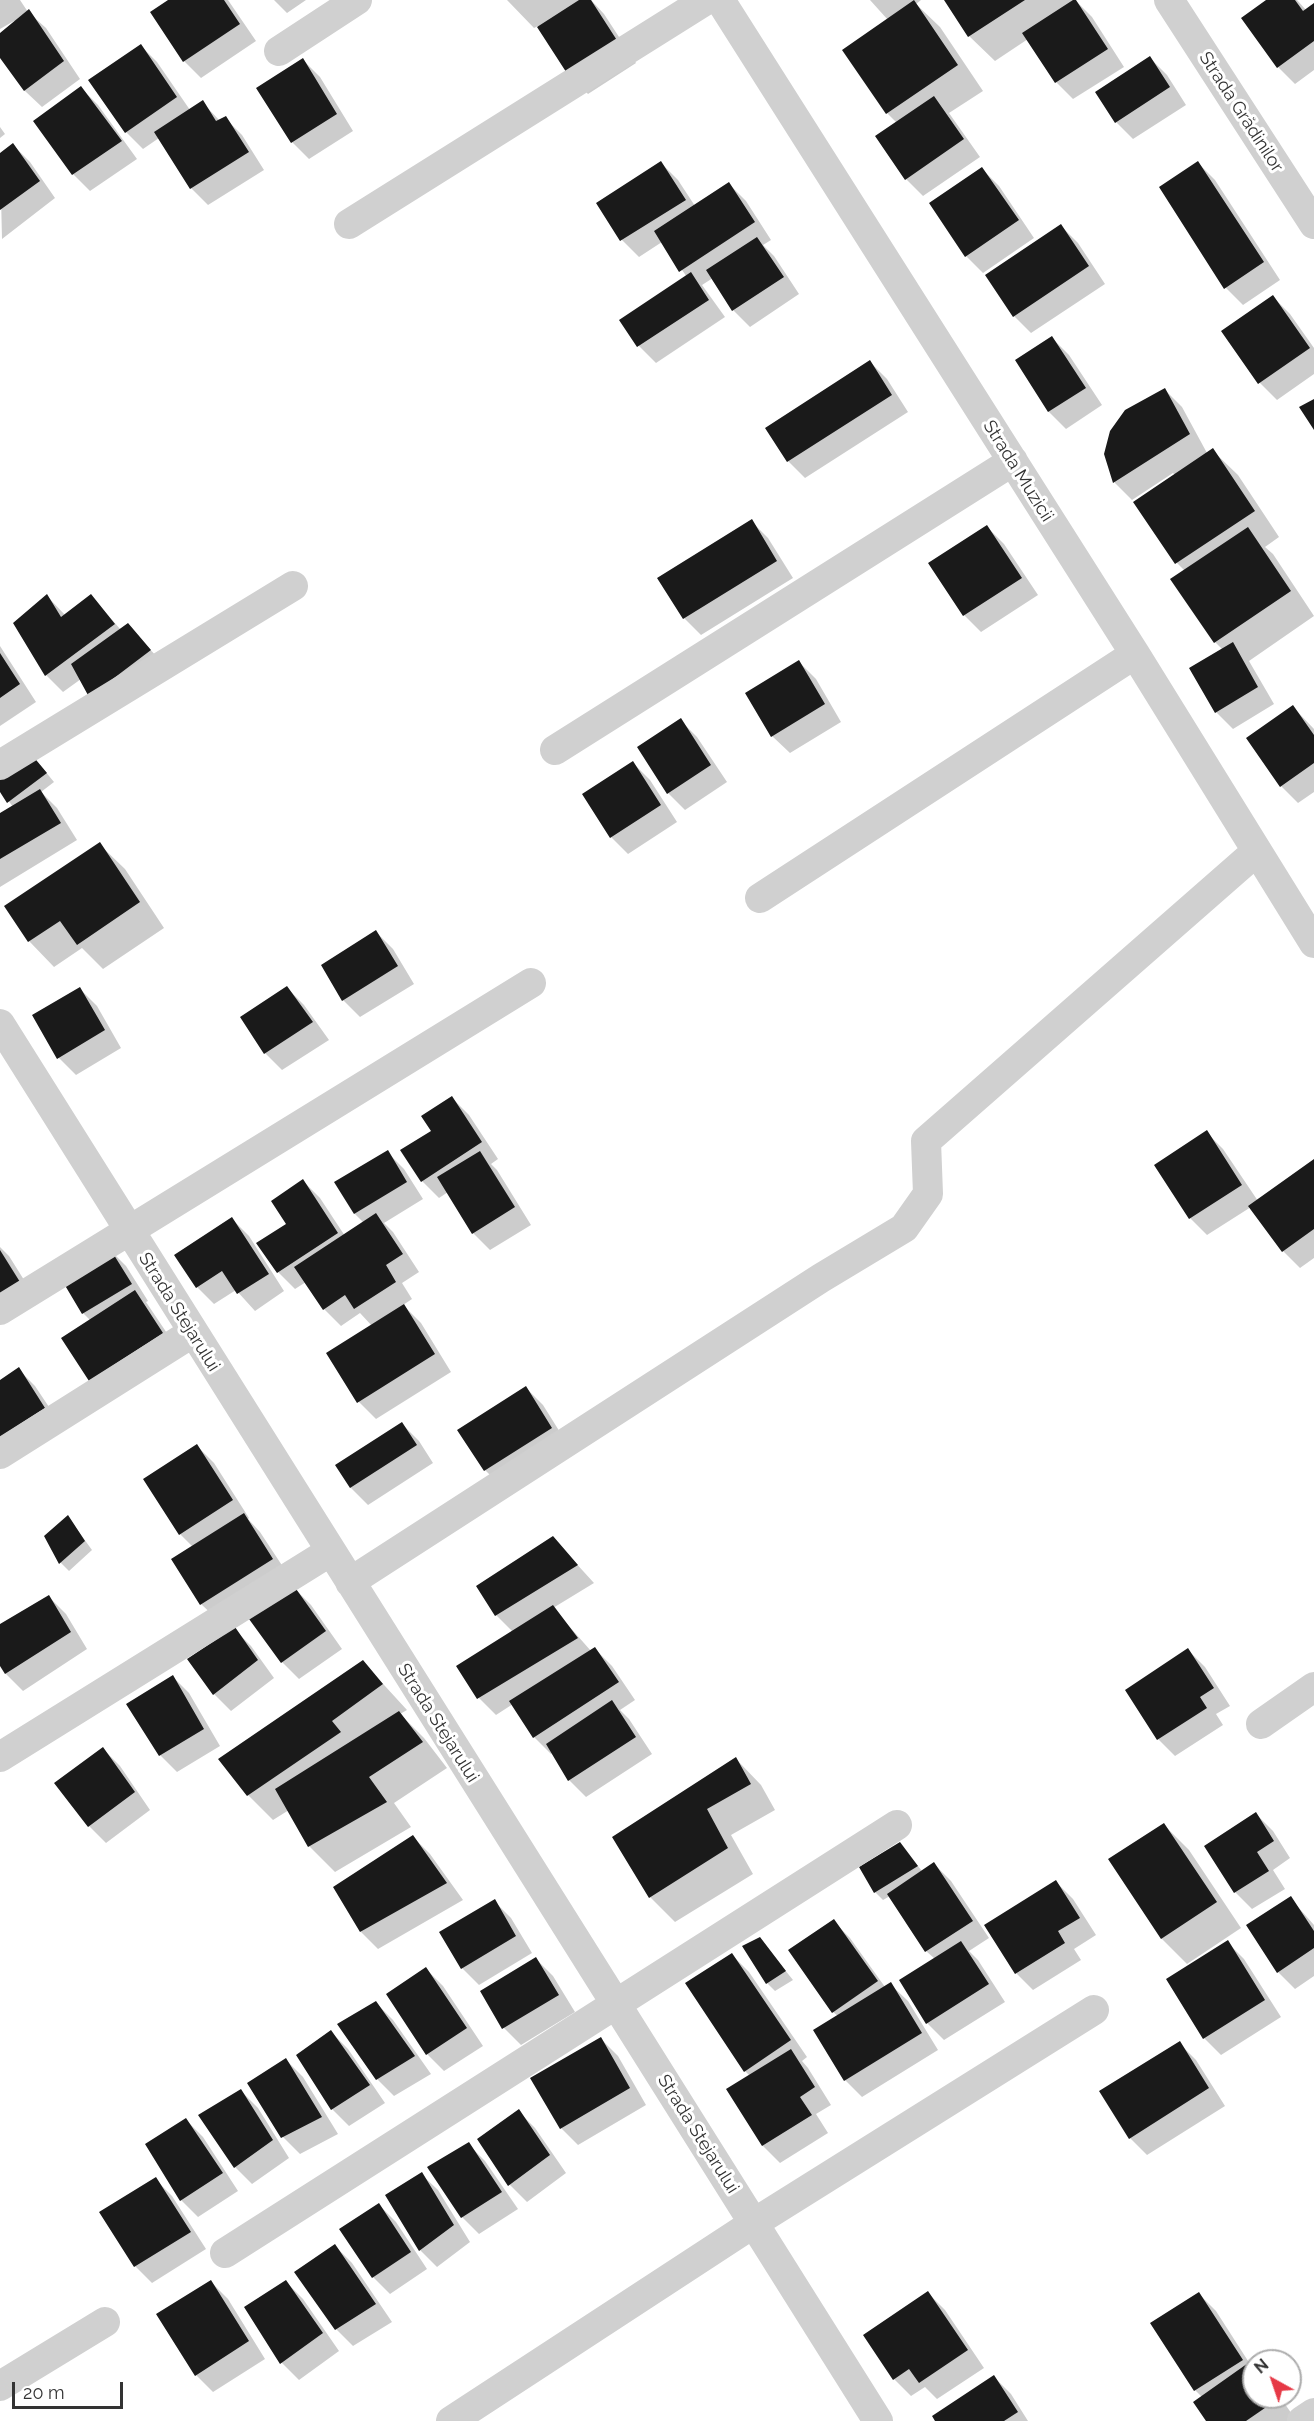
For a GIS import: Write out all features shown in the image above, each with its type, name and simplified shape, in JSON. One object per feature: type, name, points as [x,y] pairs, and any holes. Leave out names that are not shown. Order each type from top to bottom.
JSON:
[{"type":"street","points":[[279,51],[357,0]]},
{"type":"street","points":[[349,224],[706,0]]},
{"type":"street","name":"Strada Muzicii","points":[[720,0],[1135,654],[1314,943]]},
{"type":"street","name":"Strada Grădinilor","points":[[1169,0],[1314,224]]},
{"type":"street","points":[[555,750],[1013,462]]},
{"type":"street","points":[[0,765],[293,586]]},
{"type":"street","points":[[760,898],[1135,654]]},
{"type":"street","points":[[350,1582],[821,1278],[904,1228],[928,1194],[926,1141],[1257,851]]},
{"type":"street","points":[[0,1310],[531,983]]},
{"type":"street","name":"Strada Stejarului","points":[[2,1034],[331,1551],[878,2421]]},
{"type":"street","points":[[0,1454],[192,1333]]},
{"type":"street","points":[[0,1757],[331,1551]]},
{"type":"street","points":[[1261,1724],[1314,1687]]},
{"type":"street","points":[[225,2253],[897,1825]]},
{"type":"street","points":[[451,2421],[754,2223],[1094,2010]]},
{"type":"street","points":[[0,2386],[105,2322]]},
{"type":"street","points":[[1302,2421],[1314,2413]]},
{"type":"building","points":[[168,0],[224,0],[240,24],[183,62],[150,12]]},
{"type":"building","points":[[579,0],[591,0],[620,45],[570,78],[537,27]]},
{"type":"building","points":[[914,0],[958,65],[886,114],[842,50]]},
{"type":"building","points":[[944,0],[1025,0],[968,37]]},
{"type":"building","points":[[1076,0],[1108,49],[1055,83],[1022,33]]},
{"type":"building","points":[[1266,0],[1295,0],[1303,11],[1314,3],[1314,41],[1277,68],[1241,18]]},
{"type":"building","points":[[29,9],[64,61],[24,91],[0,58],[0,33]]},
{"type":"building","points":[[141,44],[177,97],[125,133],[88,80]]},
{"type":"building","points":[[1150,56],[1170,87],[1115,123],[1095,92]]},
{"type":"building","points":[[303,58],[337,114],[291,143],[256,88]]},
{"type":"building","points":[[81,86],[122,141],[72,175],[33,121]]},
{"type":"building","points":[[934,96],[964,139],[905,180],[875,136]]},
{"type":"building","points":[[203,100],[216,121],[226,116],[249,152],[190,189],[154,132]]},
{"type":"building","points":[[13,143],[40,181],[0,210],[0,153]]},
{"type":"building","points":[[661,161],[686,200],[620,241],[596,203]]},
{"type":"building","points":[[1198,161],[1264,262],[1224,289],[1159,187]]},
{"type":"building","points":[[982,167],[1019,220],[965,257],[929,203]]},
{"type":"building","points":[[729,182],[755,222],[679,272],[654,231]]},
{"type":"building","points":[[1061,224],[1089,266],[1013,317],[985,275]]},
{"type":"building","points":[[757,237],[784,277],[732,311],[706,270]]},
{"type":"building","points":[[691,272],[709,300],[637,347],[619,320]]},
{"type":"building","points":[[1273,295],[1310,348],[1258,384],[1221,331]]},
{"type":"building","points":[[1052,336],[1086,388],[1048,412],[1015,360]]},
{"type":"building","points":[[870,360],[892,395],[787,462],[765,428]]},
{"type":"building","points":[[1165,388],[1190,434],[1113,483],[1104,454],[1110,431],[1125,410]]},
{"type":"building","points":[[1314,399],[1314,430],[1299,407]]},
{"type":"building","points":[[1213,448],[1255,511],[1175,564],[1133,502]]},
{"type":"building","points":[[752,519],[777,561],[683,619],[657,578]]},
{"type":"building","points":[[987,525],[1022,578],[963,616],[928,563]]},
{"type":"building","points":[[1248,527],[1291,591],[1214,643],[1170,579]]},
{"type":"building","points":[[47,594],[61,617],[91,594],[115,624],[45,676],[13,623]]},
{"type":"building","points":[[128,623],[151,650],[89,697],[71,664]]},
{"type":"building","points":[[1233,642],[1258,687],[1215,713],[1189,668]]},
{"type":"building","points":[[0,653],[20,684],[0,698]]},
{"type":"building","points":[[799,660],[825,704],[771,737],[745,693]]},
{"type":"building","points":[[1293,705],[1314,735],[1314,763],[1280,787],[1246,738]]},
{"type":"building","points":[[681,718],[711,765],[667,794],[637,747]]},
{"type":"building","points":[[32,755],[47,773],[7,803],[0,792],[0,775]]},
{"type":"building","points":[[633,761],[661,805],[610,838],[582,794]]},
{"type":"building","points":[[40,789],[61,823],[0,859],[0,813]]},
{"type":"building","points":[[100,842],[140,902],[77,945],[60,921],[28,942],[4,906]]},
{"type":"building","points":[[376,930],[398,966],[342,1001],[321,965]]},
{"type":"building","points":[[287,986],[313,1022],[264,1054],[240,1017]]},
{"type":"building","points":[[80,987],[105,1030],[57,1059],[32,1015]]},
{"type":"building","points":[[452,1096],[482,1142],[421,1182],[400,1150],[431,1131],[421,1116]]},
{"type":"building","points":[[1207,1130],[1242,1185],[1189,1219],[1154,1165]]},
{"type":"building","points":[[388,1150],[407,1182],[354,1214],[334,1182]]},
{"type":"building","points":[[480,1151],[515,1207],[472,1234],[437,1177]]},
{"type":"building","points":[[1314,1159],[1314,1229],[1282,1252],[1248,1206]]},
{"type":"building","points":[[303,1179],[338,1233],[277,1273],[256,1243],[286,1224],[271,1201]]},
{"type":"building","points":[[376,1213],[403,1254],[386,1265],[396,1282],[354,1309],[345,1295],[323,1310],[294,1267]]},
{"type":"building","points":[[232,1217],[269,1274],[237,1294],[222,1271],[196,1288],[174,1255]]},
{"type":"building","points":[[109,1247],[132,1284],[82,1314],[60,1277]]},
{"type":"building","points":[[0,1250],[20,1282],[0,1294]]},
{"type":"building","points":[[135,1290],[163,1333],[89,1381],[61,1338]]},
{"type":"building","points":[[404,1304],[435,1354],[357,1403],[326,1353]]},
{"type":"building","points":[[19,1367],[45,1408],[0,1437],[0,1380]]},
{"type":"building","points":[[526,1386],[552,1428],[484,1471],[457,1430]]},
{"type":"building","points":[[402,1422],[417,1445],[350,1488],[335,1465]]},
{"type":"building","points":[[197,1444],[233,1500],[179,1535],[143,1479]]},
{"type":"building","points":[[244,1513],[273,1559],[200,1605],[171,1559]]},
{"type":"building","points":[[68,1515],[85,1541],[59,1564],[44,1536]]},
{"type":"building","points":[[553,1536],[578,1565],[495,1616],[476,1586]]},
{"type":"building","points":[[294,1586],[326,1631],[281,1663],[249,1619]]},
{"type":"building","points":[[49,1595],[71,1632],[5,1674],[0,1666],[0,1624]]},
{"type":"building","points":[[553,1605],[578,1638],[477,1699],[456,1666]]},
{"type":"building","points":[[235,1627],[258,1660],[213,1695],[187,1659]]},
{"type":"building","points":[[595,1647],[619,1682],[533,1738],[509,1701]]},
{"type":"building","points":[[1188,1648],[1214,1688],[1200,1697],[1207,1708],[1157,1740],[1125,1690]]},
{"type":"building","points":[[363,1660],[383,1684],[332,1721],[341,1732],[247,1796],[218,1759]]},
{"type":"building","points":[[173,1675],[204,1729],[159,1756],[126,1704]]},
{"type":"building","points":[[612,1700],[636,1737],[568,1781],[546,1744]]},
{"type":"building","points":[[399,1711],[423,1742],[369,1777],[387,1802],[308,1847],[275,1789]]},
{"type":"building","points":[[103,1747],[135,1792],[88,1827],[54,1783]]},
{"type":"building","points":[[736,1757],[751,1784],[707,1809],[728,1848],[649,1898],[612,1837]]},
{"type":"building","points":[[1256,1812],[1274,1841],[1257,1852],[1269,1871],[1234,1893],[1204,1846]]},
{"type":"building","points":[[1164,1823],[1217,1902],[1161,1939],[1108,1859]]},
{"type":"building","points":[[413,1835],[447,1883],[360,1932],[333,1887]]},
{"type":"building","points":[[900,1842],[918,1866],[874,1893],[859,1867]]},
{"type":"building","points":[[934,1862],[973,1921],[925,1952],[887,1894]]},
{"type":"building","points":[[1056,1880],[1080,1918],[1058,1931],[1065,1943],[1015,1974],[984,1925]]},
{"type":"building","points":[[1291,1896],[1314,1931],[1314,1948],[1277,1973],[1246,1925]]},
{"type":"building","points":[[495,1899],[516,1936],[461,1969],[439,1932]]},
{"type":"building","points":[[834,1919],[878,1981],[832,2013],[788,1950]]},
{"type":"building","points":[[760,1937],[786,1971],[766,1984],[742,1946]]},
{"type":"building","points":[[1228,1940],[1265,2000],[1203,2039],[1166,1979]]},
{"type":"building","points":[[961,1941],[989,1984],[926,2024],[899,1980]]},
{"type":"building","points":[[732,1953],[791,2040],[744,2072],[685,1983]]},
{"type":"building","points":[[536,1957],[559,1995],[502,2029],[480,1991]]},
{"type":"building","points":[[426,1967],[467,2028],[426,2055],[386,1994]]},
{"type":"building","points":[[891,1982],[922,2033],[844,2081],[813,2030]]},
{"type":"building","points":[[376,2001],[415,2056],[376,2080],[337,2024]]},
{"type":"building","points":[[331,2030],[370,2085],[331,2110],[296,2055]]},
{"type":"building","points":[[601,2037],[630,2088],[560,2129],[530,2078]]},
{"type":"building","points":[[1180,2041],[1209,2088],[1129,2139],[1099,2091]]},
{"type":"building","points":[[791,2049],[815,2087],[800,2097],[812,2115],[762,2146],[726,2089]]},
{"type":"building","points":[[286,2058],[322,2117],[281,2138],[247,2083]]},
{"type":"building","points":[[241,2089],[273,2140],[234,2168],[198,2115]]},
{"type":"building","points":[[519,2109],[550,2155],[508,2186],[477,2139]]},
{"type":"building","points":[[186,2118],[223,2173],[180,2201],[145,2144]]},
{"type":"building","points":[[469,2142],[502,2192],[461,2218],[427,2167]]},
{"type":"building","points":[[422,2172],[454,2225],[419,2251],[385,2195]]},
{"type":"building","points":[[156,2177],[191,2232],[134,2267],[99,2212]]},
{"type":"building","points":[[379,2203],[411,2252],[372,2278],[339,2229]]},
{"type":"building","points":[[335,2244],[376,2304],[335,2330],[294,2272]]},
{"type":"building","points":[[211,2280],[249,2341],[195,2376],[156,2314]]},
{"type":"building","points":[[286,2280],[323,2333],[280,2364],[244,2307]]},
{"type":"building","points":[[928,2291],[968,2350],[919,2383],[909,2369],[893,2380],[863,2335]]},
{"type":"building","points":[[1199,2292],[1242,2361],[1194,2391],[1150,2323]]},
{"type":"building","points":[[1242,2367],[1242,2409],[1263,2409],[1246,2421],[1206,2421],[1193,2402]]},
{"type":"building","points":[[994,2375],[1018,2412],[1004,2421],[935,2421],[932,2416]]}]
